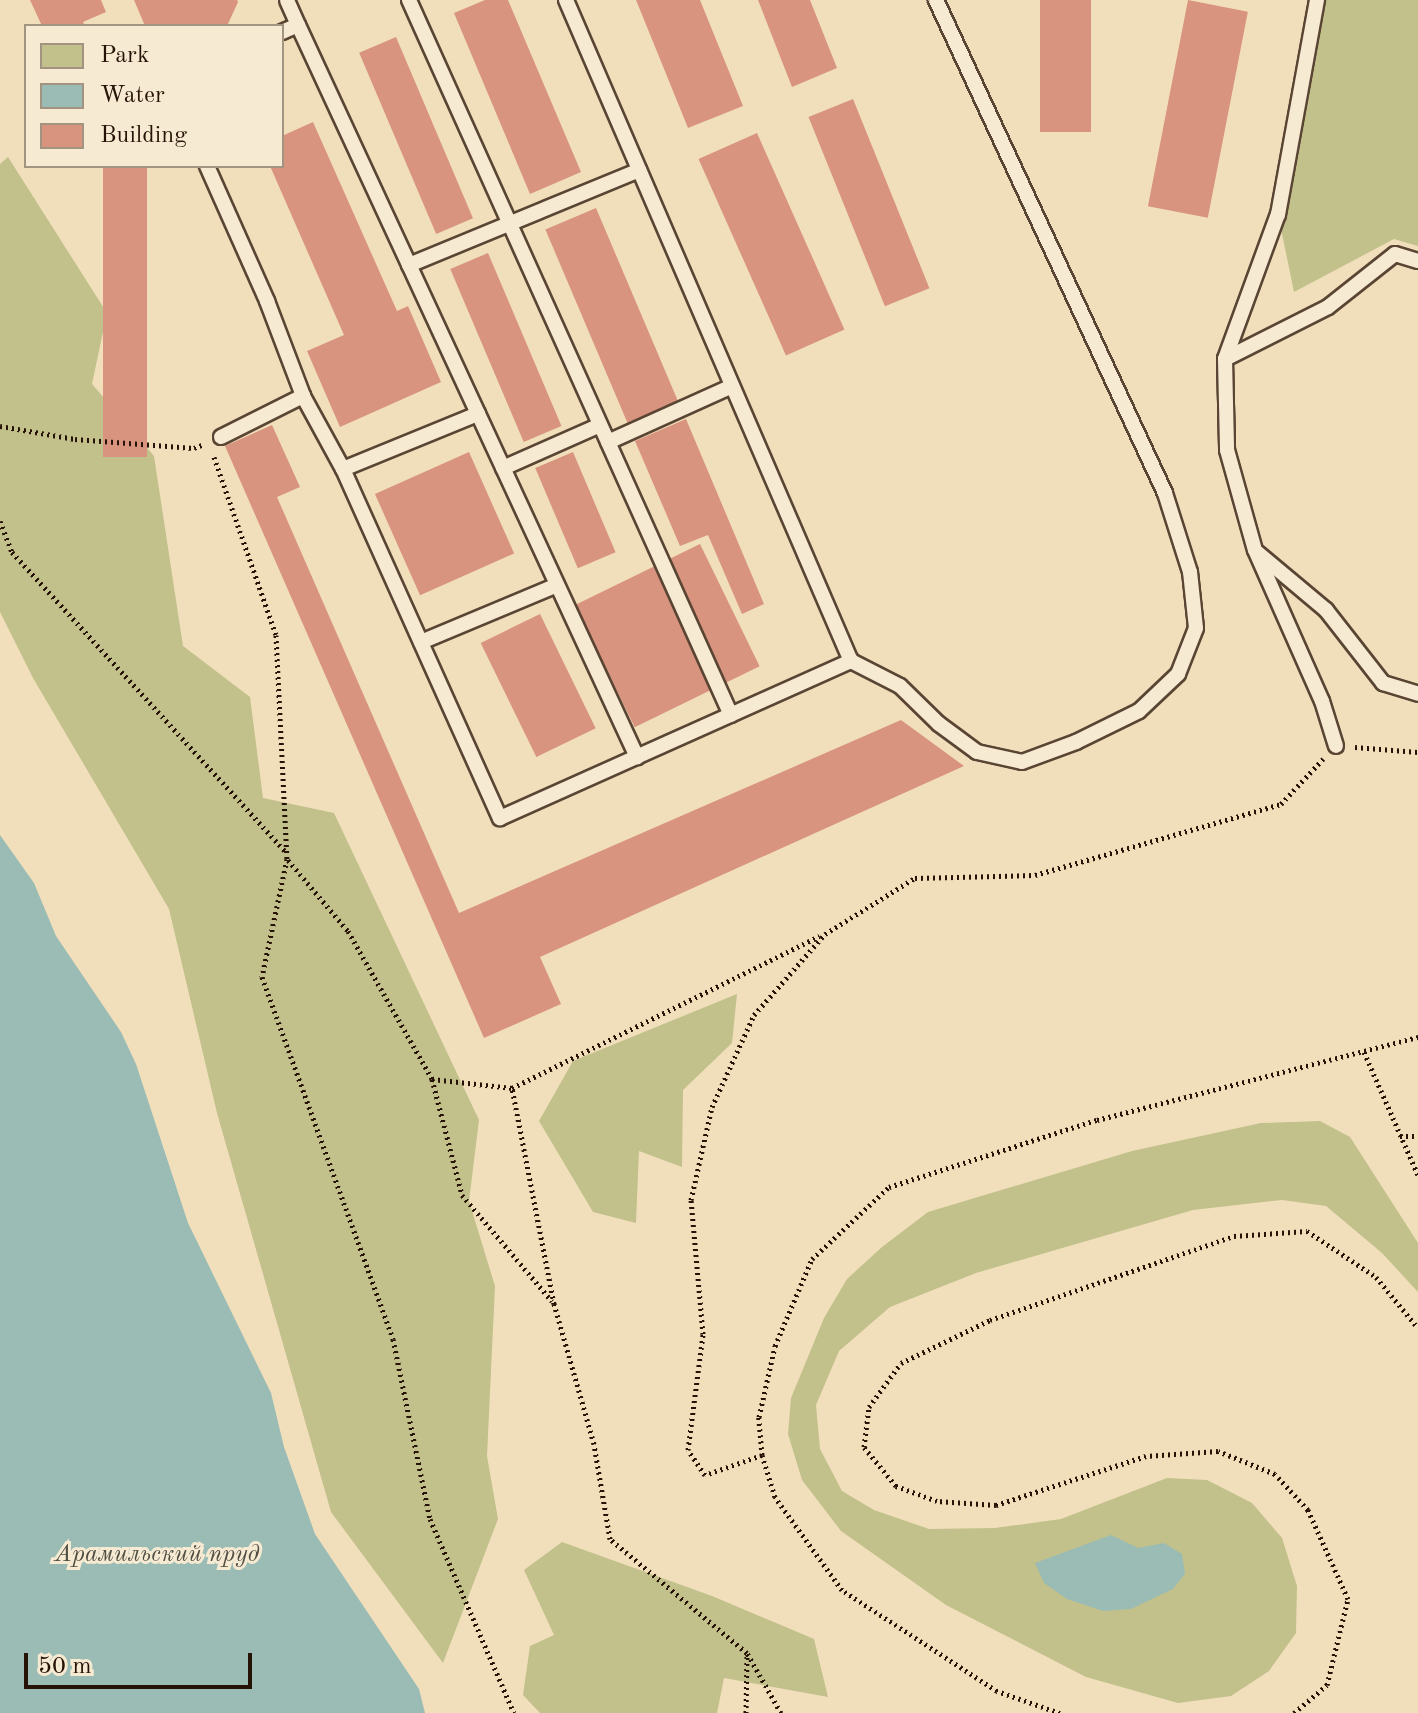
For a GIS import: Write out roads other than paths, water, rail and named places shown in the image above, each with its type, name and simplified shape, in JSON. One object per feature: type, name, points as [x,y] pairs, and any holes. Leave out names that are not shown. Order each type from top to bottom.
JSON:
[{"type":"lane","points":[[287,0],[637,757]]},
{"type":"lane","points":[[409,0],[731,715]]},
{"type":"lane","points":[[566,0],[851,661],[900,686],[939,724],[977,752],[1022,762],[1076,742],[1139,711],[1178,674],[1196,628],[1190,572],[1165,493],[936,0]]},
{"type":"lane","points":[[1317,0],[1278,214],[1225,359],[1227,450],[1255,550],[1322,701],[1336,746]]},
{"type":"lane","points":[[284,31],[298,25]]},
{"type":"lane","points":[[208,168],[267,301],[303,396],[343,469],[500,818],[851,661]]},
{"type":"lane","points":[[409,265],[510,226],[639,170]]},
{"type":"lane","points":[[1225,359],[1328,307],[1395,254],[1418,261]]},
{"type":"lane","points":[[608,442],[732,386]]},
{"type":"lane","points":[[221,437],[303,396]]},
{"type":"lane","points":[[343,469],[478,414]]},
{"type":"lane","points":[[503,468],[600,425]]},
{"type":"lane","points":[[1255,550],[1326,610],[1383,683],[1418,694]]},
{"type":"lane","points":[[421,642],[557,585]]},
{"type":"water","name":"Арамильский пруд","points":[[0,835],[34,883],[56,936],[121,1032],[136,1064],[188,1223],[271,1393],[284,1447],[315,1534],[419,1689],[425,1713],[0,1713]]},
{"type":"water","points":[[1111,1535],[1138,1548],[1164,1543],[1182,1554],[1185,1574],[1173,1589],[1131,1609],[1103,1611],[1067,1599],[1044,1583],[1035,1563]]}]
